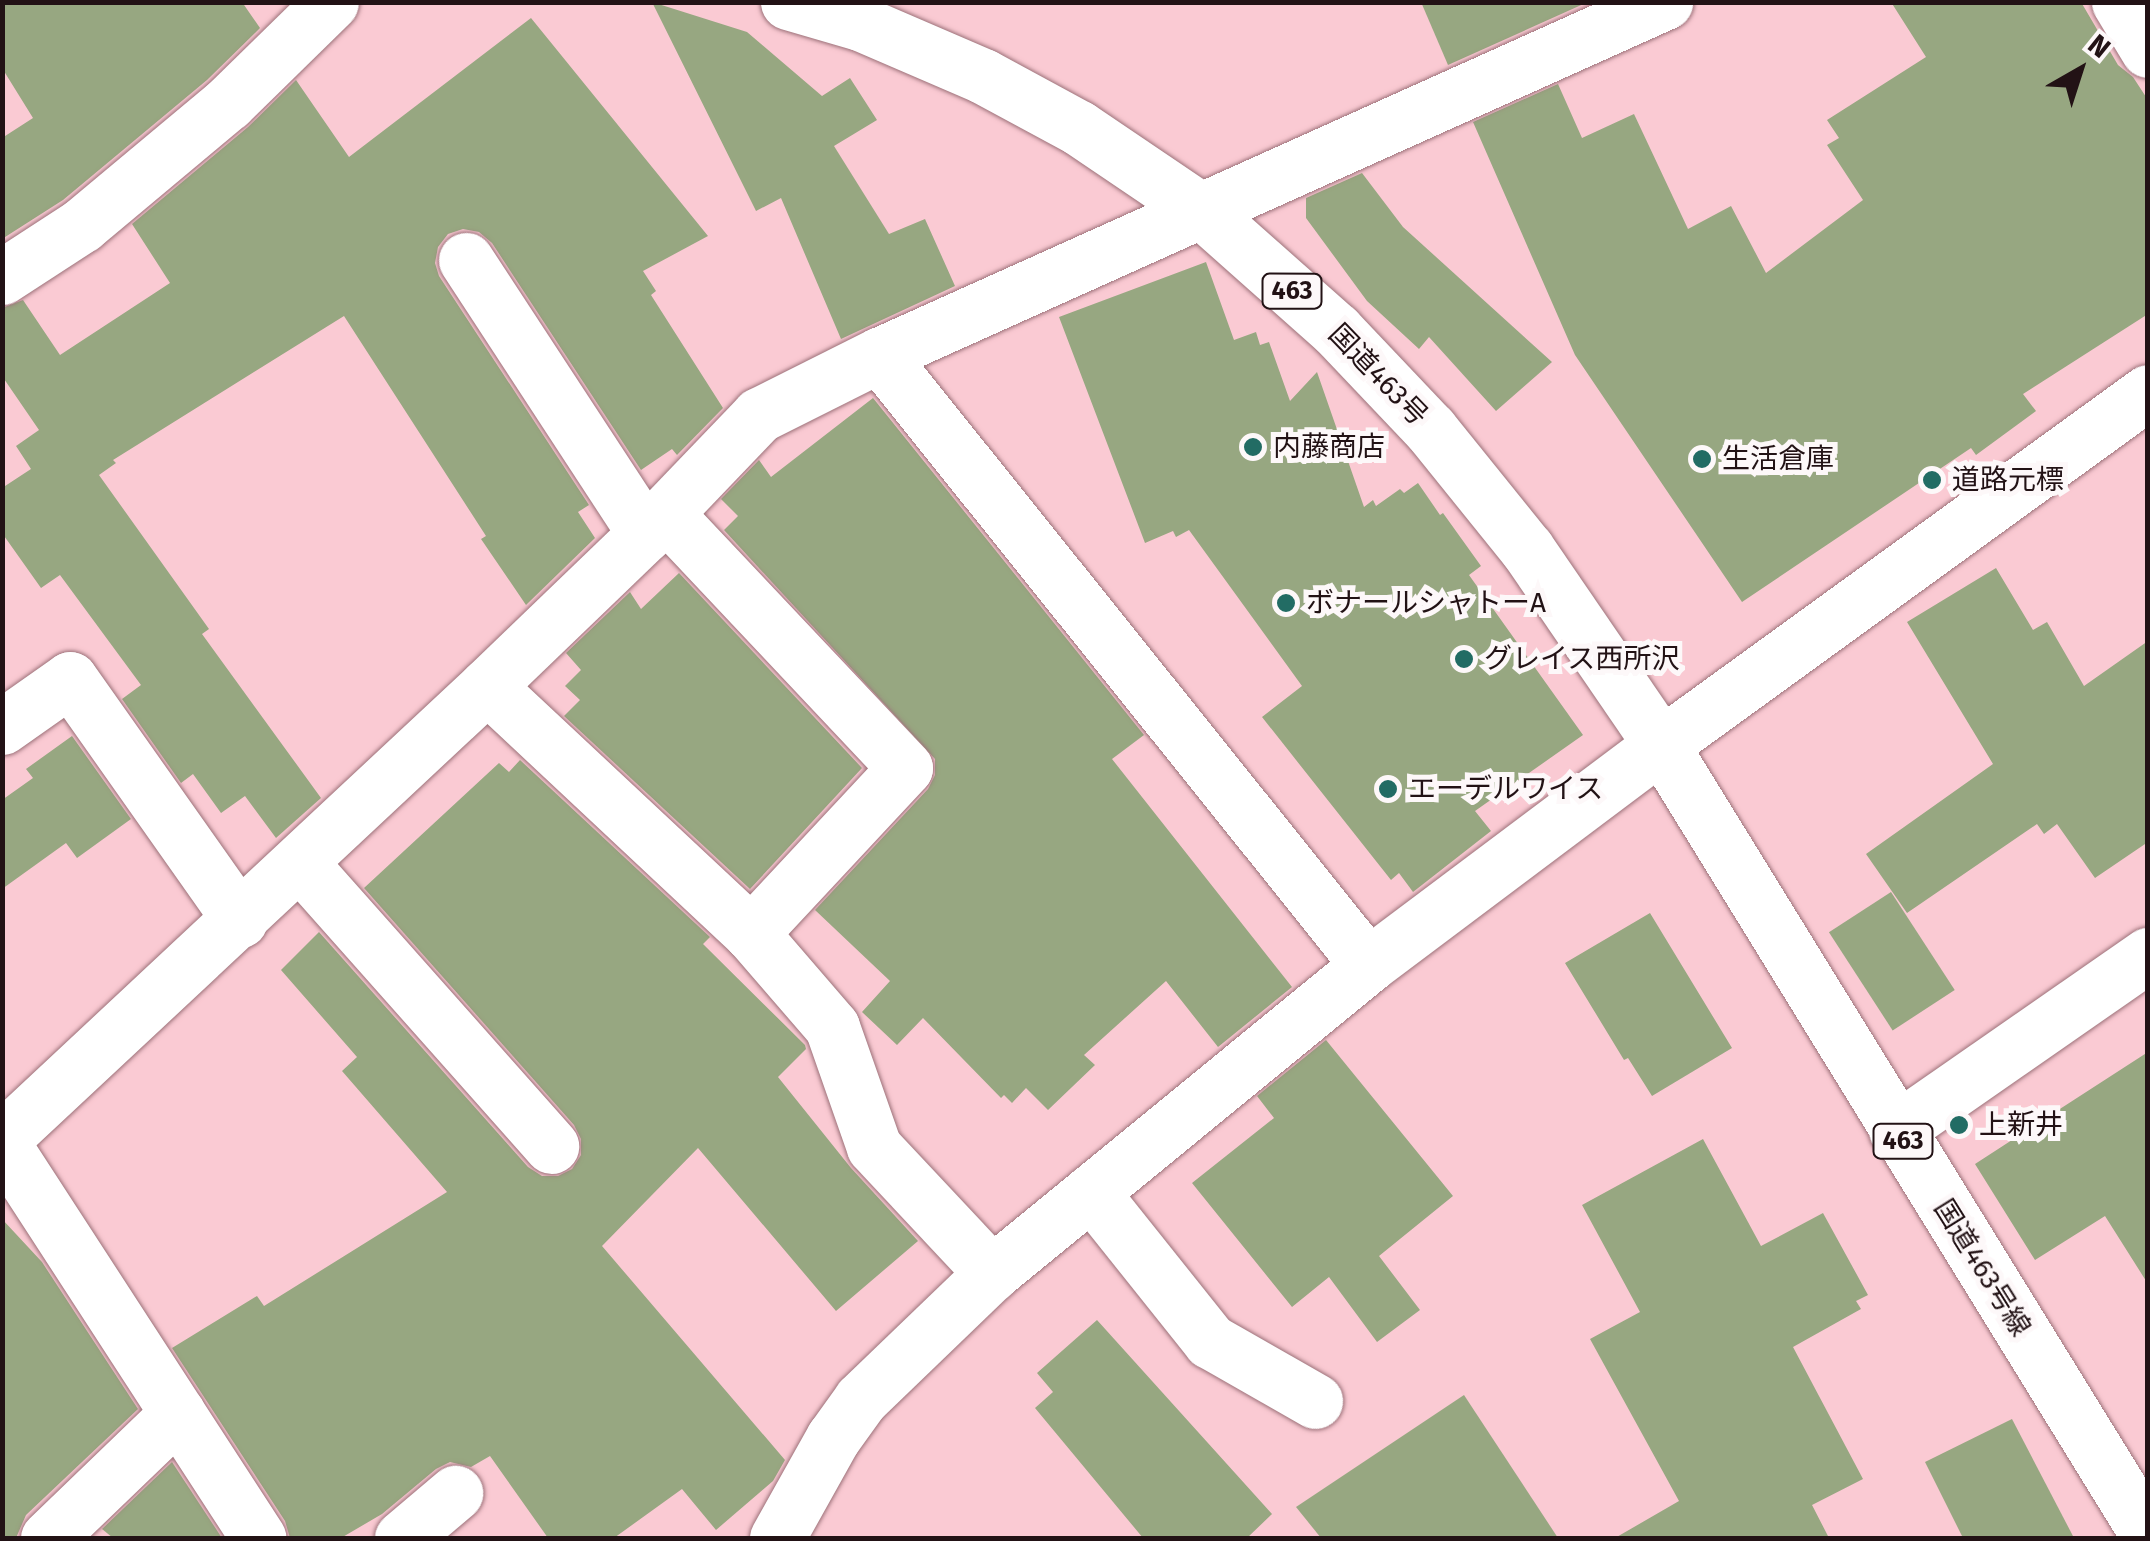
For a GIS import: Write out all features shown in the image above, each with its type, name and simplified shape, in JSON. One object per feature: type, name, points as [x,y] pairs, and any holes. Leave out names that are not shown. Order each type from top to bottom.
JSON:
[{"type":"main road","points":[[2,276],[82,224],[213,116],[331,2]]},
{"type":"main road","name":"国道463号","points":[[788,2],[860,22],[983,76],[1080,128],[1203,212],[1336,330],[1430,428],[1527,548],[1661,745]]},
{"type":"main road","points":[[259,1538],[2,1141],[487,686],[655,524],[759,416],[879,356],[1665,2]]},
{"type":"main road","points":[[2119,2],[2148,50]]},
{"type":"main road","points":[[466,260],[655,524],[904,768],[751,933]]},
{"type":"main road","points":[[879,356],[1368,966]]},
{"type":"main road","points":[[777,1538],[833,1438],[861,1399],[992,1273],[1368,966],[1661,745],[2148,392]]},
{"type":"main road","points":[[2,727],[70,679],[240,920]]},
{"type":"main road","points":[[487,686],[751,933],[832,1027],[874,1147],[992,1273]]},
{"type":"main road","name":"国道463号線","points":[[1661,745],[2148,1535]]},
{"type":"main road","points":[[301,864],[551,1146]]},
{"type":"main road","points":[[1896,1130],[2148,955]]},
{"type":"main road","points":[[1091,1192],[1210,1341],[1315,1401]]},
{"type":"main road","points":[[48,1538],[178,1413]]},
{"type":"main road","points":[[402,1538],[454,1493]]},
{"type":"building","points":[[2,2],[242,2],[260,28],[207,80],[63,200],[2,239],[2,138],[33,118],[2,68]]},
{"type":"building","points":[[652,2],[747,32],[822,96],[850,78],[877,120],[834,146],[889,234],[925,219],[955,286],[841,339],[781,198],[756,211]]},
{"type":"building","points":[[1421,2],[1588,2],[1448,65]]},
{"type":"building","points":[[1891,2],[2081,2],[2118,65],[2133,77],[2148,100],[2148,314],[2023,394],[2036,411],[1976,455],[1971,448],[1742,602],[1575,355],[1473,122],[1558,84],[1582,138],[1634,114],[1688,229],[1731,206],[1766,273],[1863,200],[1827,145],[1839,138],[1827,120],[1926,57]]},
{"type":"building","points":[[531,18],[708,236],[643,271],[656,291],[651,295],[723,408],[677,455],[672,449],[641,470],[492,243],[479,232],[463,229],[448,234],[438,247],[435,263],[439,276],[589,505],[578,512],[595,538],[526,605],[344,316],[113,460],[116,463],[99,475],[209,629],[202,634],[321,798],[276,838],[245,796],[221,813],[193,774],[181,783],[122,699],[141,685],[60,575],[41,588],[2,533],[2,488],[31,469],[16,446],[39,430],[2,376],[2,308],[23,300],[60,355],[170,283],[132,224],[248,127],[296,80],[349,157]]},
{"type":"building","points":[[1362,173],[1403,227],[1552,362],[1496,411],[1429,337],[1419,349],[1367,301],[1306,218],[1306,198]]},
{"type":"building","points":[[1206,262],[1234,340],[1256,332],[1260,345],[1269,342],[1290,401],[1317,372],[1364,507],[1373,500],[1376,506],[1400,489],[1404,493],[1418,483],[1481,566],[1469,575],[1583,735],[1475,811],[1491,831],[1413,892],[1399,873],[1391,880],[1262,717],[1302,686],[1189,530],[1176,537],[1173,531],[1145,543],[1059,317]]},
{"type":"building","points":[[873,398],[1144,735],[1112,759],[1292,987],[1218,1047],[1166,981],[1084,1055],[1095,1065],[1048,1110],[1026,1088],[1012,1103],[1004,1095],[1001,1098],[923,1018],[897,1045],[862,1012],[890,981],[815,910],[928,789],[935,775],[935,759],[724,530],[738,516],[721,499],[759,460],[771,477]]},
{"type":"building","points":[[1996,568],[2033,630],[2047,622],[2084,686],[2148,641],[2148,842],[2095,878],[2057,824],[2044,834],[2037,824],[1907,913],[1866,854],[1993,764],[1907,622]]},
{"type":"building","points":[[679,573],[862,768],[750,889],[564,716],[580,700],[565,686],[581,670],[566,653],[630,592],[641,609]]},
{"type":"building","points":[[72,736],[131,819],[77,858],[66,843],[2,889],[2,800],[33,778],[26,769]]},
{"type":"building","points":[[520,760],[710,937],[703,944],[805,1045],[806,1049],[778,1077],[851,1168],[918,1241],[836,1311],[698,1148],[602,1246],[785,1460],[773,1481],[716,1530],[682,1489],[614,1538],[548,1538],[490,1456],[471,1467],[450,1462],[436,1469],[382,1514],[341,1538],[290,1538],[285,1521],[172,1348],[257,1296],[264,1306],[447,1192],[342,1071],[357,1057],[281,970],[319,932],[528,1167],[542,1176],[558,1176],[572,1169],[581,1155],[581,1139],[574,1125],[364,888],[499,763],[509,772]]},
{"type":"building","points":[[1891,892],[1955,990],[1893,1030],[1829,932]]},
{"type":"building","points":[[1650,913],[1732,1048],[1652,1096],[1628,1058],[1624,1060],[1565,963]]},
{"type":"building","points":[[1326,1040],[1453,1196],[1379,1256],[1420,1310],[1377,1342],[1329,1277],[1292,1307],[1192,1183],[1274,1118],[1257,1096]]},
{"type":"building","points":[[2148,1052],[2148,1284],[2105,1216],[2035,1260],[1975,1164]]},
{"type":"building","points":[[1703,1139],[1761,1246],[1823,1213],[1868,1295],[1856,1301],[1861,1309],[1793,1347],[1863,1479],[1812,1505],[1829,1538],[1615,1538],[1679,1501],[1590,1339],[1640,1312],[1582,1205]]},
{"type":"building","points":[[2,1219],[42,1262],[138,1409],[26,1515],[16,1538],[2,1538]]},
{"type":"building","points":[[1097,1320],[1272,1514],[1247,1538],[1143,1538],[1035,1408],[1053,1392],[1037,1373]]},
{"type":"building","points":[[1464,1395],[1558,1538],[1321,1538],[1296,1507]]},
{"type":"building","points":[[2012,1419],[2074,1538],[1963,1538],[1925,1462]]},
{"type":"building","points":[[172,1462],[222,1538],[113,1538],[102,1529]]},
{"type":"place","name":"内藤商店","points":[[1253,447]]},
{"type":"place","name":"生活倉庫","points":[[1702,459]]},
{"type":"place","name":"道路元標","points":[[1932,480]]},
{"type":"place","name":"ボナールシャトーA","points":[[1286,603]]},
{"type":"place","name":"グレイス西所沢","points":[[1464,659]]},
{"type":"place","name":"エーデルワイス","points":[[1388,789]]},
{"type":"place","name":"上新井","points":[[1959,1125]]}]
